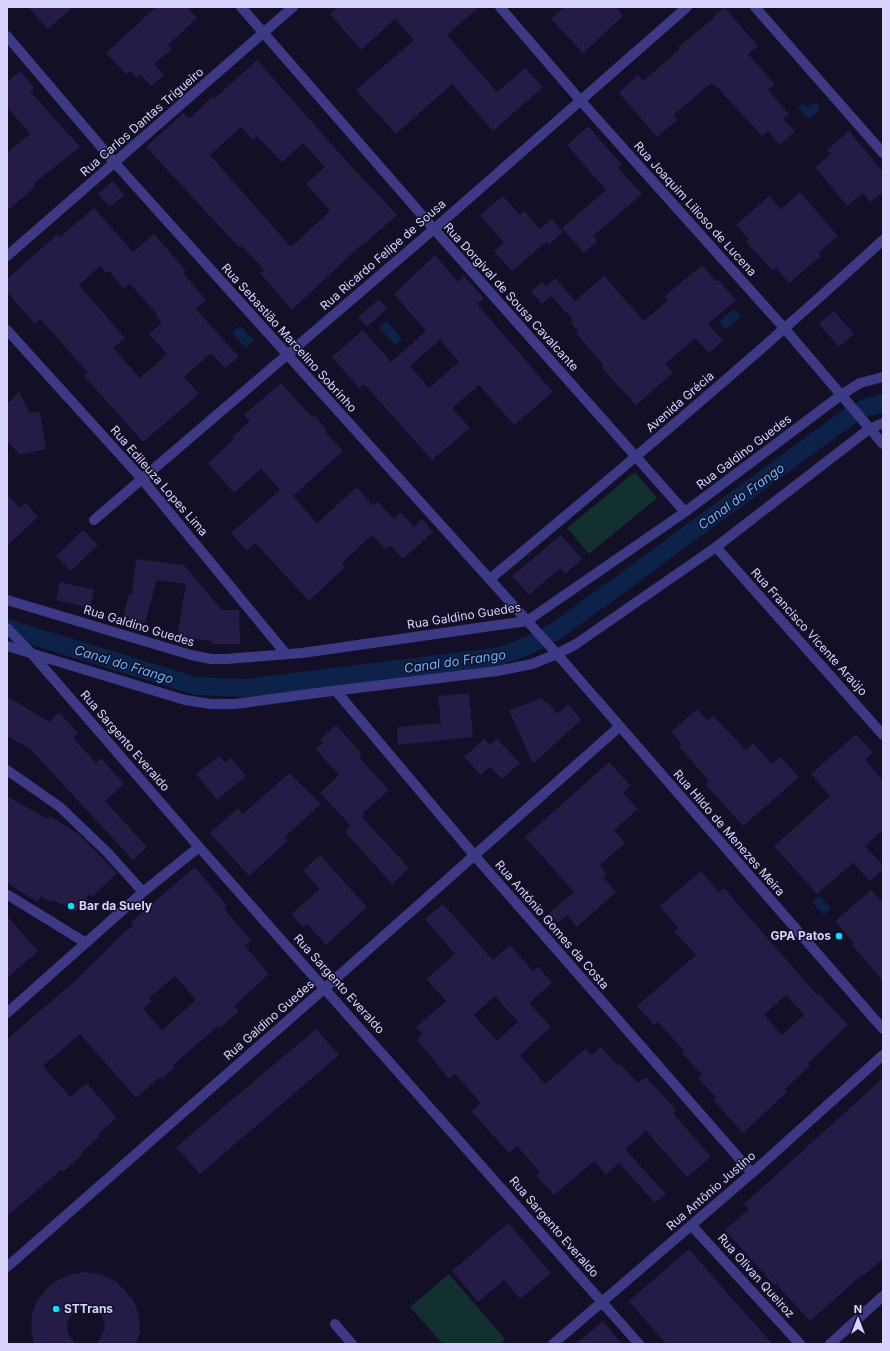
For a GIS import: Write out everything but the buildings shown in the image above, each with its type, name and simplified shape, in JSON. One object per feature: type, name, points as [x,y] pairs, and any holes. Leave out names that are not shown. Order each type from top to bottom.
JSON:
[{"type":"street","name":"Rua Dorgival de Sousa Cavalcante","points":[[241,7],[434,229],[685,512]]},
{"type":"street","name":"Rua Carlos Dantas Trigueiro","points":[[7,256],[264,34],[293,7]]},
{"type":"street","name":"Rua Joaquim Lilioso de Lucena","points":[[500,7],[580,100],[785,329],[883,444]]},
{"type":"street","name":"Rua Ricardo Felipe de Sousa","points":[[94,520],[434,229],[687,7]]},
{"type":"street","points":[[755,7],[883,152]]},
{"type":"street","name":"Rua Sebastião Marcelino Sobrinho","points":[[7,36],[114,162],[557,654]]},
{"type":"street","name":"Avenida Grécia","points":[[490,579],[636,457],[785,329],[883,240]]},
{"type":"street","name":"Rua Edileuza Lopes Lima","points":[[7,330],[142,479],[286,654]]},
{"type":"street","name":"Rua Galdino Guedes","points":[[7,600],[197,657],[226,659],[286,654],[526,620],[685,512],[841,395],[860,383],[883,377]]},
{"type":"street","points":[[7,646],[185,700],[211,704],[235,704],[497,671],[532,664],[557,654],[576,644],[716,547],[869,429],[883,424]]},
{"type":"street","name":"Rua Francisco Vicente Araújo","points":[[716,547],[883,735]]},
{"type":"street","name":"Rua Sargento Everaldo","points":[[7,628],[32,654],[199,847],[639,1344]]},
{"type":"street","name":"Rua Hildo de Menezes Meira","points":[[557,654],[883,1030]]},
{"type":"street","name":"Rua António Gomes da Costa","points":[[336,691],[474,855],[752,1173]]},
{"type":"street","name":"Rua Galdino Guedes","points":[[7,1267],[619,727]]},
{"type":"street","points":[[7,770],[60,807],[108,853],[143,892]]},
{"type":"street","points":[[7,1013],[143,892],[199,847]]},
{"type":"street","points":[[8,895],[86,944]]},
{"type":"street","name":"Rua Antônio Justino","points":[[554,1344],[692,1226],[883,1054]]},
{"type":"street","name":"Rua Olivan Queiroz","points":[[692,1226],[800,1344]]},
{"type":"street","points":[[830,1344],[883,1296]]},
{"type":"street","points":[[335,1324],[352,1344]]},
{"type":"green space","points":[[635,472],[657,498],[589,554],[567,528]]},
{"type":"green space","points":[[449,1274],[505,1339],[499,1344],[443,1344],[410,1307]]},
{"type":"water","points":[[816,102],[819,106],[819,112],[809,119],[798,108],[803,103],[808,108]]},
{"type":"water","points":[[734,309],[741,317],[726,330],[719,322]]},
{"type":"water","points":[[386,321],[402,339],[395,345],[379,328]]},
{"type":"water","points":[[240,326],[254,341],[246,348],[232,333]]},
{"type":"water","points":[[819,896],[831,908],[824,915],[812,902]]},
{"type":"waterway","name":"Canal do Frango","points":[[7,628],[196,686],[245,688],[495,657],[528,646],[559,629],[850,416],[865,408],[883,403]]},
{"type":"place","name":"Bar da Suely","points":[[71,906]]},
{"type":"place","name":"GPA Patos","points":[[839,936]]},
{"type":"place","name":"STTrans","points":[[56,1309]]}]
